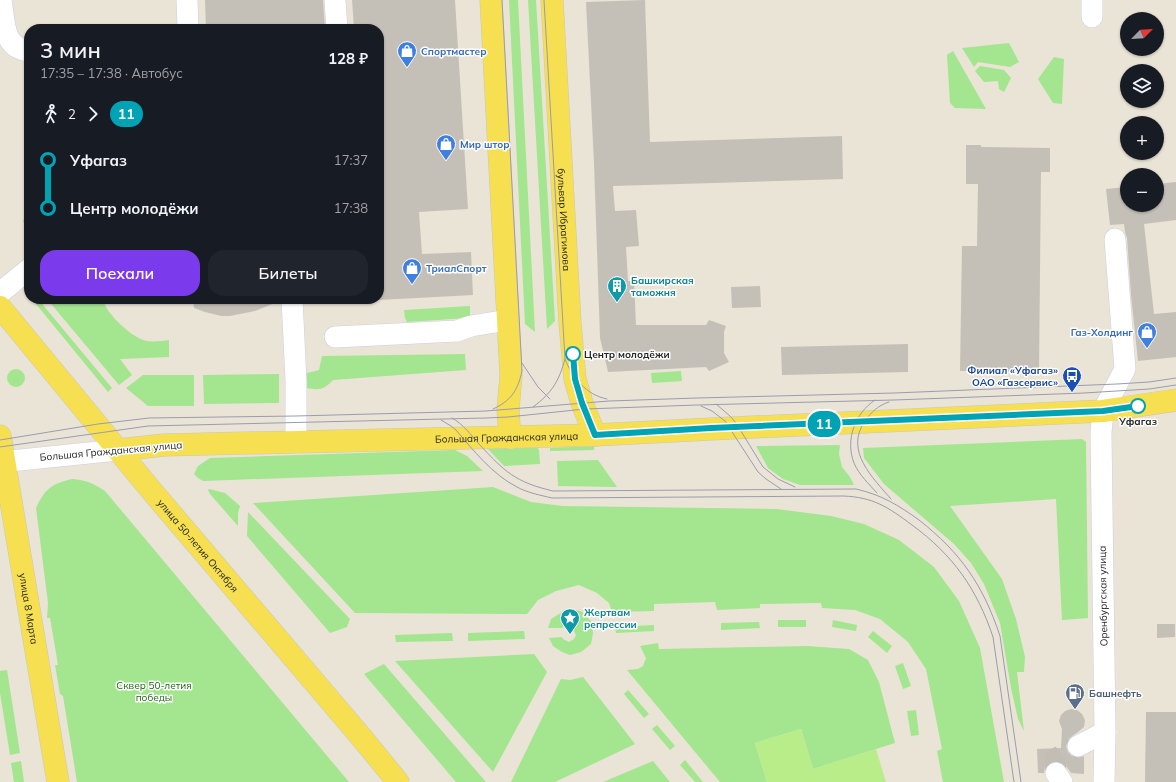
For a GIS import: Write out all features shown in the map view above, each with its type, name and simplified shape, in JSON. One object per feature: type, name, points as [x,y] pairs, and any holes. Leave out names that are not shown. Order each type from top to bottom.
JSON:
[{"type":"main road","points":[[491,0],[508,320],[510,375],[508,410],[510,438]]},
{"type":"main road","name":"бульвар Ибрагимова","points":[[552,0],[570,315],[575,374],[582,403],[595,435]]},
{"type":"main road","name":"улица 50-летия Октября","points":[[0,307],[118,450],[398,782]]},
{"type":"main road","name":"Большая Гражданская улица","points":[[118,450],[164,444],[510,438],[1103,411],[1176,400]]},
{"type":"main road","name":"улица 8 Марта","points":[[0,436],[2,462],[58,782]]},
{"type":"street","points":[[2,0],[7,34],[11,42],[16,47],[24,50]]},
{"type":"street","points":[[187,0],[188,24]]},
{"type":"street","points":[[336,0],[336,24]]},
{"type":"street","points":[[1103,411],[1125,370],[1115,239]]},
{"type":"street","points":[[0,293],[24,273]]},
{"type":"street","points":[[292,304],[296,381],[296,442]]},
{"type":"street","points":[[335,337],[457,331],[471,326],[508,320]]},
{"type":"street","name":"Оренбургская улица","points":[[1103,411],[1100,433],[1105,732],[1104,782]]},
{"type":"street","name":"Большая Гражданская улица","points":[[2,462],[118,450]]},
{"type":"street","points":[[1078,746],[1105,732]]},
{"type":"green space","points":[[509,0],[518,0],[535,332],[525,324]]},
{"type":"green space","points":[[528,0],[536,0],[555,321],[547,329]]},
{"type":"green space","points":[[1009,43],[1019,62],[1010,67],[978,62],[974,67],[962,48]]},
{"type":"green space","points":[[953,51],[986,109],[955,108],[950,103],[947,55]]},
{"type":"green space","points":[[1054,57],[1064,59],[1062,104],[1053,103],[1038,79]]},
{"type":"green space","points":[[980,66],[1004,70],[1011,78],[1004,92],[999,89],[998,81],[984,82],[975,71]]},
{"type":"green space","points":[[36,304],[42,304],[112,388],[108,392]]},
{"type":"green space","points":[[51,304],[105,304],[114,318],[134,336],[147,341],[169,340],[169,357],[120,359],[132,375],[119,385]]},
{"type":"green space","points":[[470,306],[470,316],[467,318],[407,322],[404,310]]},
{"type":"green space","points":[[465,354],[466,370],[333,380],[325,387],[318,389],[300,387],[300,375],[319,370],[322,356]]},
{"type":"green space","points":[[12,369],[20,369],[25,374],[23,385],[20,387],[12,387],[7,382],[7,374]]},
{"type":"green space","points":[[681,371],[682,381],[652,383],[651,373]]},
{"type":"green space","points":[[279,374],[279,403],[204,404],[203,375]]},
{"type":"green space","points":[[143,375],[194,375],[194,406],[148,406],[126,388]]},
{"type":"green space","points":[[1082,439],[1086,442],[1088,618],[1062,620],[1056,499],[950,506],[1002,579],[1016,619],[1025,657],[1024,672],[1017,672],[1024,731],[1018,719],[1011,688],[1000,623],[984,584],[971,563],[954,544],[884,484],[864,458],[863,448]]},
{"type":"green space","points":[[840,445],[839,454],[842,467],[854,485],[800,485],[783,479],[768,468],[756,446]]},
{"type":"green space","points":[[594,446],[594,450],[550,451],[550,448]]},
{"type":"green space","points":[[537,447],[539,450],[540,464],[504,466],[487,448]]},
{"type":"green space","points":[[455,450],[467,456],[483,471],[203,481],[194,474],[198,466],[210,458]]},
{"type":"green space","points":[[598,460],[617,487],[558,486],[557,461]]},
{"type":"green space","name":"Сквер 50-летия победы","points":[[72,479],[89,482],[105,491],[349,782],[77,782],[63,696],[60,694],[55,665],[58,665],[50,618],[47,618],[48,603],[36,508],[42,496],[50,488],[54,485]]},
{"type":"green space","points":[[493,487],[531,502],[563,506],[777,509],[831,516],[864,524],[899,540],[934,567],[959,601],[980,648],[1004,782],[943,782],[937,751],[942,749],[926,669],[908,642],[880,619],[855,610],[822,608],[821,603],[760,604],[760,608],[717,610],[715,602],[654,604],[654,611],[612,612],[609,603],[597,593],[579,585],[556,591],[538,600],[527,614],[355,613],[253,503]]},
{"type":"green space","points":[[209,489],[225,493],[240,506],[238,513],[238,526],[210,494]]},
{"type":"green space","points":[[248,512],[350,619],[347,627],[330,633],[247,536]]},
{"type":"green space","points":[[569,609],[581,611],[591,621],[593,633],[591,644],[581,652],[570,655],[553,646],[549,638],[562,637],[569,642],[574,639],[576,635],[572,627],[566,625],[562,628],[548,628],[551,619]]},
{"type":"green space","points":[[778,620],[806,620],[806,627],[778,627]]},
{"type":"green space","points":[[833,620],[857,625],[856,631],[832,627]]},
{"type":"green space","points":[[759,622],[760,628],[721,630],[721,623]]},
{"type":"green space","points":[[654,625],[654,631],[616,633],[615,627]]},
{"type":"green space","points":[[524,631],[525,639],[468,641],[468,633]]},
{"type":"green space","points":[[873,631],[892,646],[887,653],[868,637]]},
{"type":"green space","points":[[452,633],[453,641],[396,642],[395,635]]},
{"type":"green space","points":[[658,643],[659,649],[807,646],[849,649],[868,660],[879,682],[895,743],[813,769],[801,729],[755,743],[767,782],[720,782],[627,670],[638,669],[643,666],[646,658],[640,646]]},
{"type":"green space","points":[[534,654],[547,672],[493,772],[395,661]]},
{"type":"green space","points":[[903,663],[911,686],[903,689],[895,666]]},
{"type":"green space","points":[[384,664],[486,782],[456,782],[364,674]]},
{"type":"green space","points":[[7,670],[20,753],[10,755],[0,693],[0,671]]},
{"type":"green space","points":[[583,677],[635,744],[555,782],[511,782],[561,679],[570,680]]},
{"type":"green space","points":[[628,690],[649,714],[644,718],[624,694]]},
{"type":"green space","points":[[916,710],[919,735],[911,736],[907,711]]},
{"type":"green space","points":[[657,725],[675,746],[670,750],[652,729]]},
{"type":"green space","points":[[801,729],[813,769],[876,749],[886,782],[767,782],[755,743]]},
{"type":"green space","points":[[685,760],[703,782],[695,782],[680,765]]},
{"type":"green space","points":[[21,761],[24,782],[14,782],[11,763]]},
{"type":"green space","points":[[653,761],[670,782],[603,782]]},
{"type":"building","points":[[205,0],[323,0],[325,24],[206,24]]},
{"type":"building","points":[[352,0],[455,0],[468,209],[419,212],[422,254],[471,252],[473,295],[384,300],[384,24],[354,24]]},
{"type":"building","points":[[645,0],[650,142],[842,136],[843,179],[613,186],[615,211],[636,210],[639,246],[626,247],[628,281],[634,281],[636,325],[706,325],[709,320],[726,326],[724,332],[724,353],[729,362],[709,371],[706,367],[608,372],[600,338],[594,163],[586,2]]},
{"type":"building","points":[[966,145],[981,145],[981,147],[1050,148],[1050,172],[1041,172],[1039,372],[960,371],[962,246],[977,246],[978,184],[966,184]]},
{"type":"building","points":[[1176,182],[1176,220],[1144,224],[1154,314],[1176,312],[1176,357],[1138,361],[1127,238],[1124,224],[1110,225],[1106,189],[1120,188],[1120,212],[1164,212],[1164,183]]},
{"type":"building","points":[[760,286],[761,307],[732,308],[731,287]]},
{"type":"building","points":[[194,304],[272,304],[255,311],[230,316],[221,316],[194,308]]},
{"type":"building","points":[[908,344],[908,372],[782,375],[781,347]]},
{"type":"building","points":[[1157,624],[1175,624],[1175,637],[1157,638]]},
{"type":"building","points":[[1071,709],[1077,710],[1082,714],[1085,720],[1084,727],[1068,739],[1066,746],[1068,752],[1072,756],[1078,758],[1084,756],[1084,774],[1071,773],[1062,762],[1056,761],[1049,763],[1045,767],[1044,773],[1038,773],[1037,749],[1061,748],[1062,729],[1059,721],[1061,715],[1065,711]]},
{"type":"building","points":[[1146,712],[1176,712],[1176,782],[1145,782]]},
{"type":"tunnel","points":[[1056,773],[1055,759],[1078,746]]},
{"type":"tram line","points":[[493,409],[505,402],[513,394],[522,371],[502,0]]},
{"type":"tram line","points":[[544,0],[565,359],[576,379],[586,389],[599,397],[607,399]]},
{"type":"tram line","points":[[533,407],[540,402],[554,386],[565,359]]},
{"type":"tram line","points":[[522,363],[538,387],[550,399]]},
{"type":"tram line","points":[[0,440],[98,424],[149,418],[486,411],[609,401],[894,393],[1117,384],[1149,382],[1176,378]]},
{"type":"tram line","points":[[0,447],[148,426],[486,418],[585,409],[1084,393],[1149,389],[1176,385]]},
{"type":"tram line","points":[[875,400],[868,405],[857,420],[851,436],[851,454],[856,467],[864,479],[877,493]]},
{"type":"tram line","points":[[889,402],[879,407],[867,418],[859,432],[858,443],[859,453],[863,463],[869,473],[891,499]]},
{"type":"tram line","points":[[716,404],[736,423],[763,467],[778,479],[795,487]]},
{"type":"tram line","points":[[701,406],[712,411],[725,421],[758,472],[781,489]]},
{"type":"tram line","points":[[452,418],[463,426],[496,462],[512,475],[529,484],[553,491],[856,489],[882,497],[904,510],[934,532],[959,558],[969,571],[986,601],[1000,636],[1021,782]]},
{"type":"tram line","points":[[441,420],[456,430],[484,462],[508,482],[525,491],[552,498],[843,496],[863,498],[888,508],[927,536],[940,548],[962,574],[971,588],[987,620],[993,637],[1014,782]]},
{"type":"bus line","name":"11","points":[[573,354],[575,379],[582,403],[595,435],[711,428],[1103,411],[1138,406]]},
{"type":"place","name":"Спортмастер","points":[[407,68]]},
{"type":"place","name":"Мир штор","points":[[446,161]]},
{"type":"place","name":"ТриалСпорт","points":[[412,285]]},
{"type":"place","name":"Башкирская таможня","points":[[617,303]]},
{"type":"place","name":"Газ-Холдинг","points":[[1147,349]]},
{"type":"place","name":"Центр молодёжи","points":[[573,354]]},
{"type":"place","name":"Филиал «Уфагаз» ОАО «Газсервис»","points":[[1072,393]]},
{"type":"place","name":"Уфагаз","points":[[1138,406]]},
{"type":"place","name":"Жертвам репрессии","points":[[570,635]]},
{"type":"place","name":"Башнефть","points":[[1075,710]]}]
